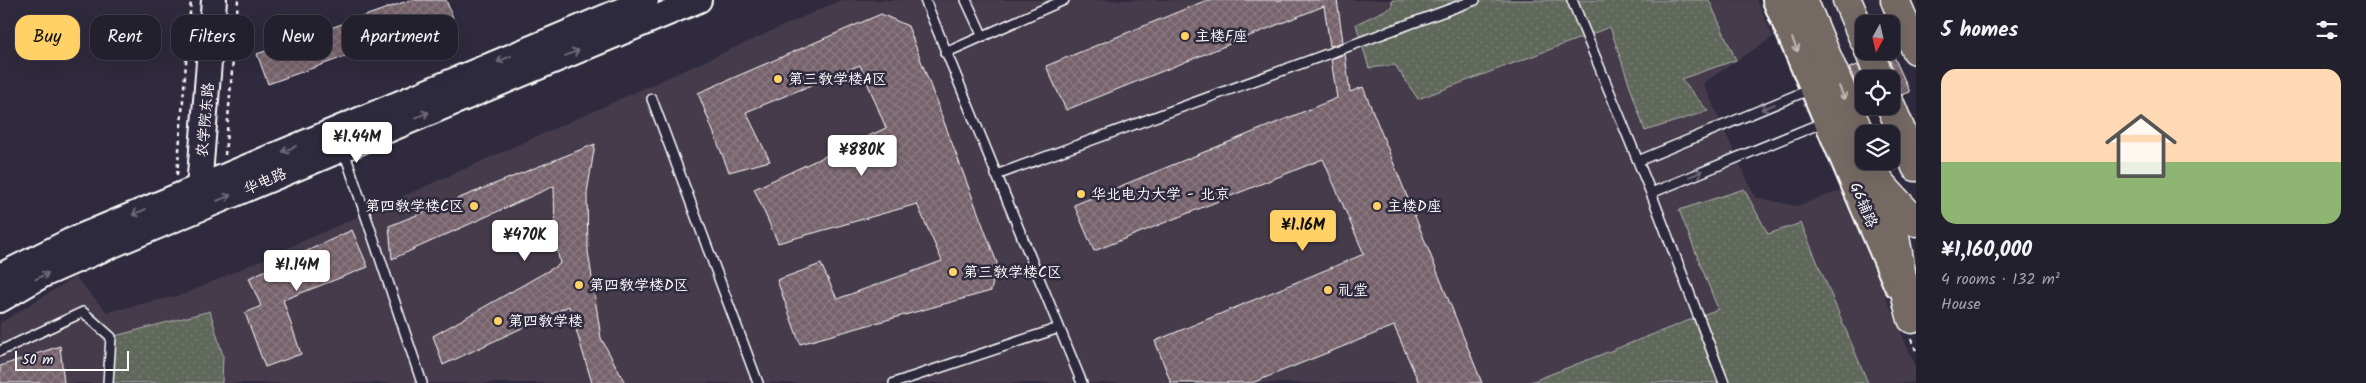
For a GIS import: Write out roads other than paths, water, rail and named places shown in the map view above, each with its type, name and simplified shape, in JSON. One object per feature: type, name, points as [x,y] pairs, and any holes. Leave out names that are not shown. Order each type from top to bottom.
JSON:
[{"type":"highway","points":[[1803,0],[1856,125]]},
{"type":"highway","points":[[1847,0],[1855,19]]},
{"type":"highway","points":[[1895,0],[1916,50]]},
{"type":"highway","points":[[1895,115],[1916,167]]},
{"type":"highway","points":[[1876,173],[1891,217],[1906,295],[1914,323]]},
{"type":"highway","points":[[1876,173],[1916,222]]},
{"type":"main road","name":"G6辅路","points":[[1776,0],[1914,323]]},
{"type":"street","name":"农学院东路","points":[[198,198],[214,0]]},
{"type":"street","name":"华电路","points":[[340,139],[646,0]]},
{"type":"street","name":"华电路","points":[[0,300],[43,275],[198,198],[340,139],[699,0]]},
{"type":"street","name":"华电路","points":[[0,276],[70,241],[198,198]]},
{"type":"lane","points":[[925,0],[945,53],[1082,383]]},
{"type":"lane","points":[[966,0],[983,37]]},
{"type":"lane","points":[[945,53],[1064,0]]},
{"type":"lane","points":[[996,175],[1475,0]]},
{"type":"lane","points":[[1572,0],[1652,193],[1724,383]]},
{"type":"lane","points":[[1638,161],[1813,88]]},
{"type":"lane","points":[[652,99],[758,383]]},
{"type":"lane","points":[[1652,193],[1827,120]]},
{"type":"lane","points":[[340,139],[422,383]]},
{"type":"lane","points":[[0,351],[83,312],[111,337],[108,383]]},
{"type":"lane","points":[[894,383],[1059,328]]},
{"type":"place","name":"主楼F座","points":[[1185,36]]},
{"type":"place","name":"第三教学楼A区","points":[[778,79]]},
{"type":"place","name":"华北电力大学 - 北京","points":[[1081,194]]},
{"type":"place","name":"第四教学楼C区","points":[[474,206]]},
{"type":"place","name":"主楼D座","points":[[1377,206]]},
{"type":"place","name":"第三教学楼C区","points":[[953,272]]},
{"type":"place","name":"第四教学楼D区","points":[[579,285]]},
{"type":"place","name":"礼堂","points":[[1328,290]]},
{"type":"place","name":"第四教学楼","points":[[498,321]]}]
